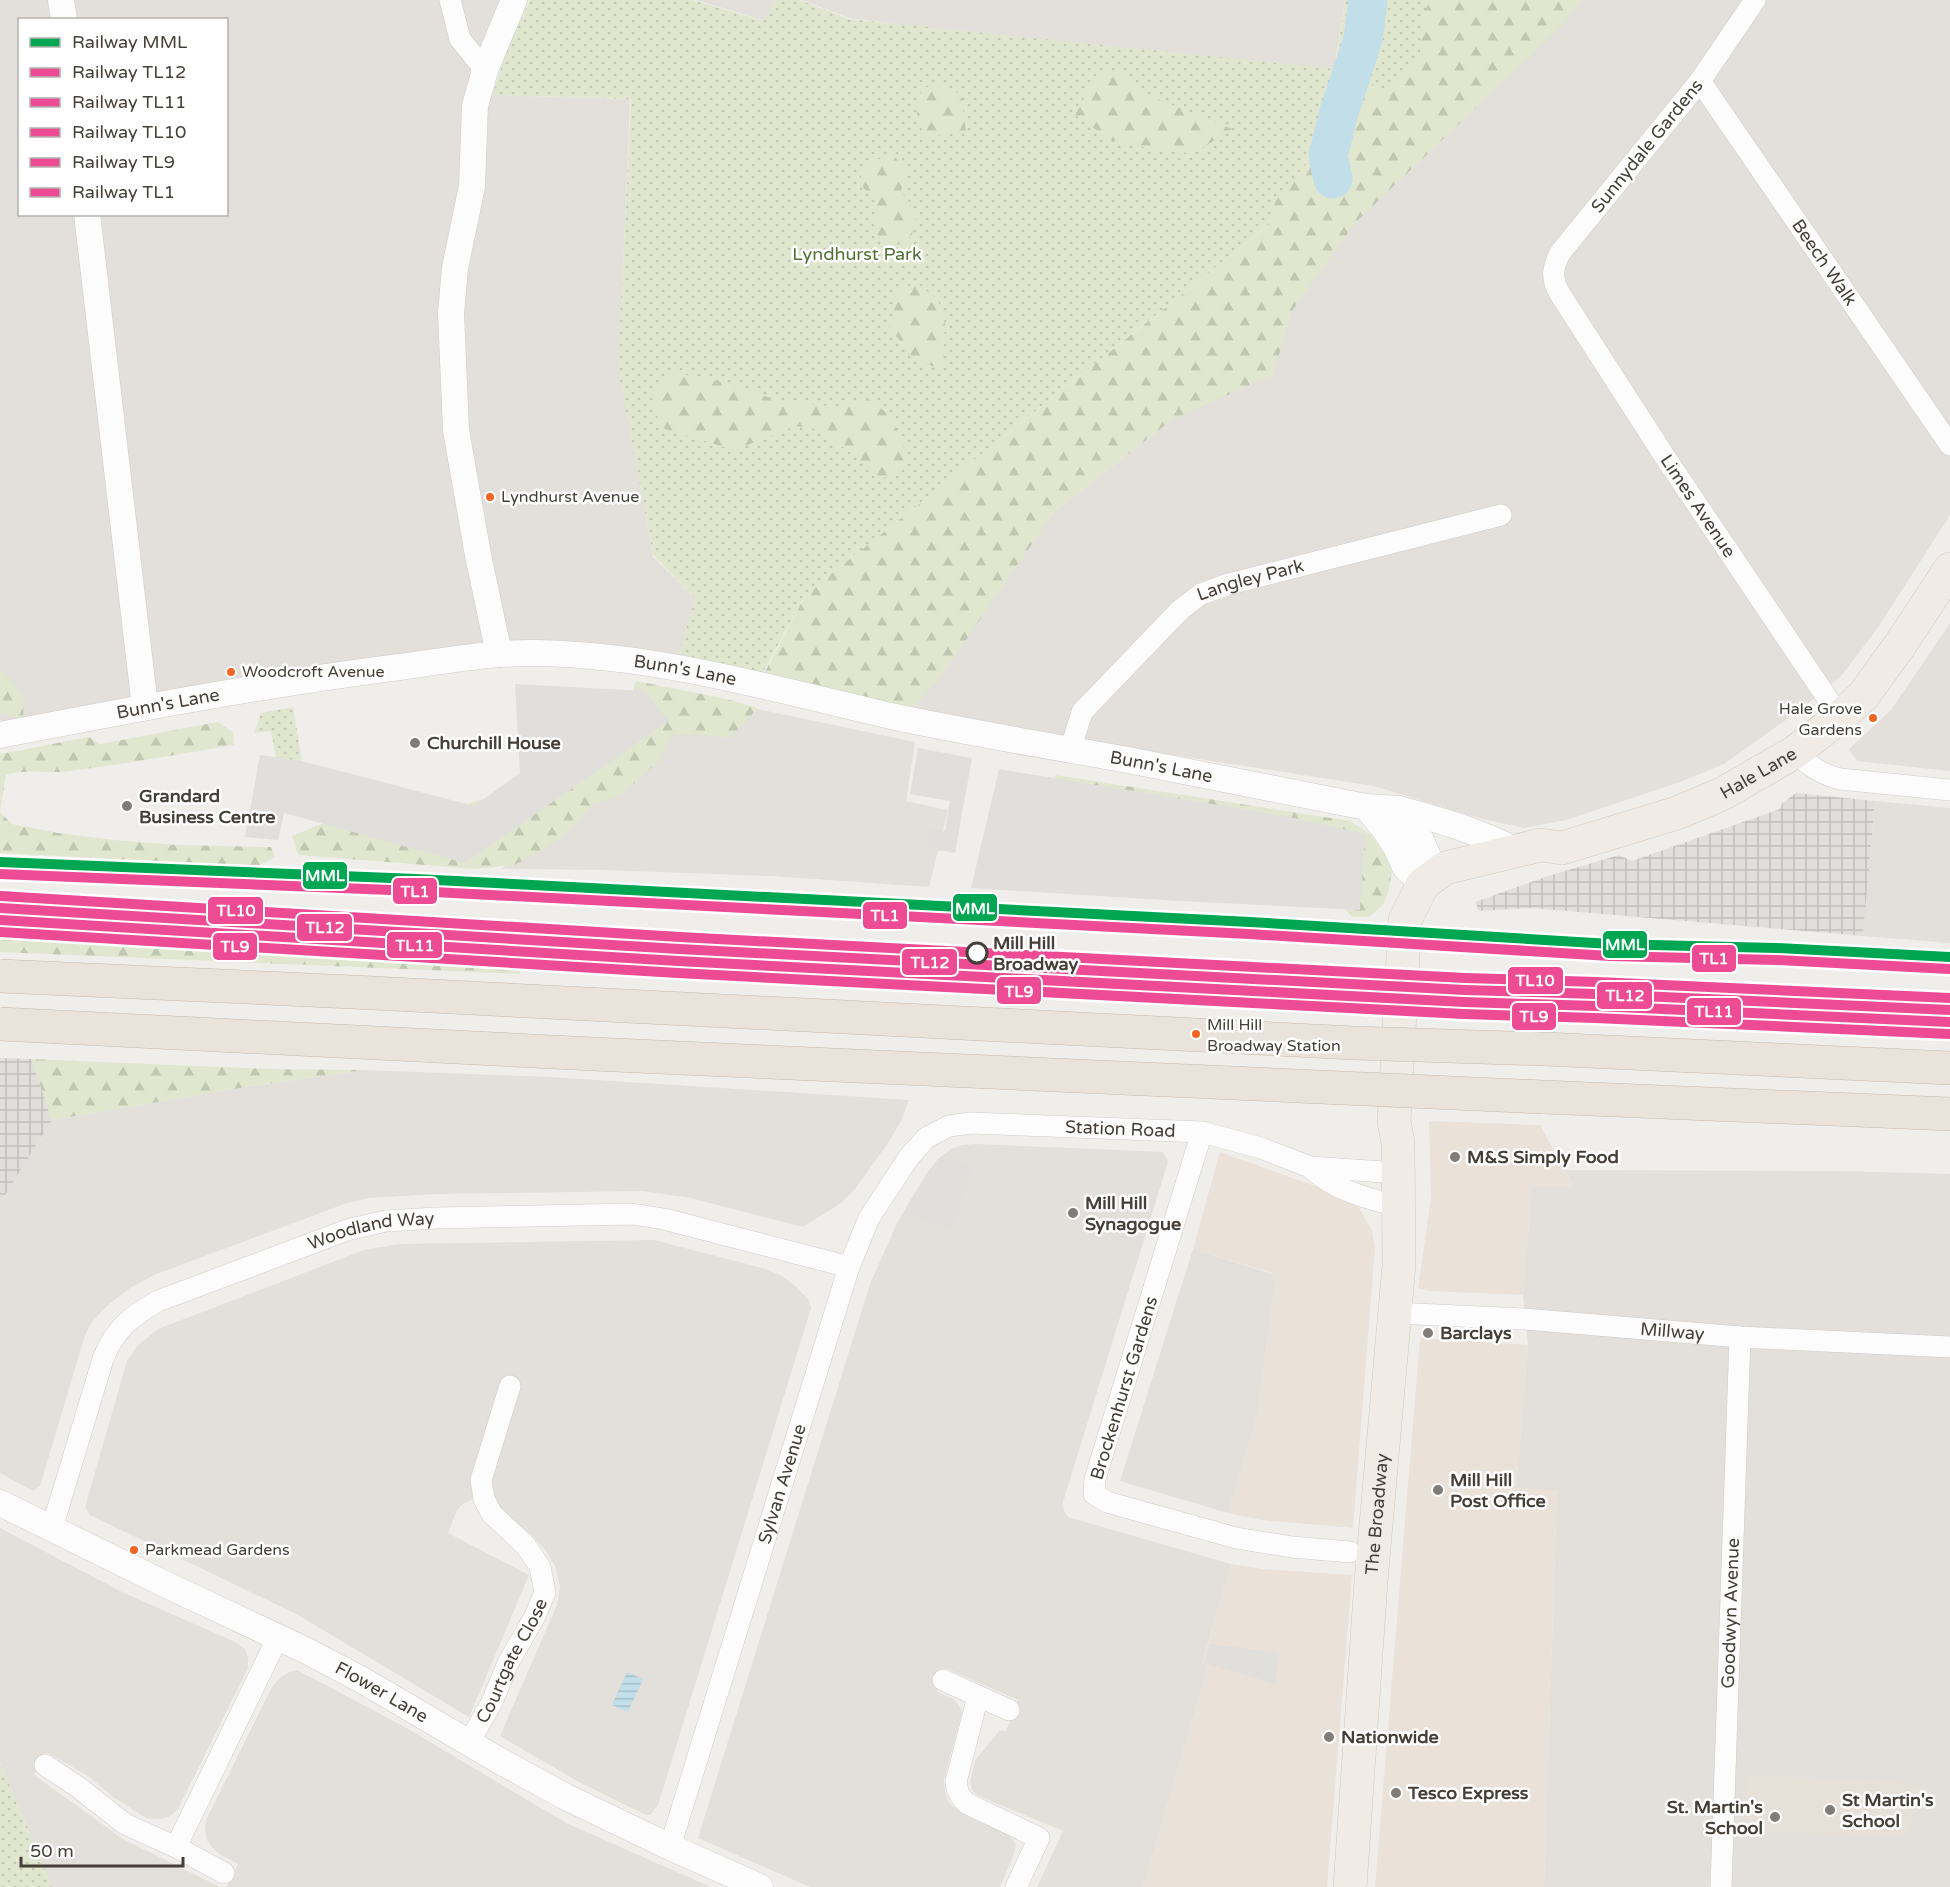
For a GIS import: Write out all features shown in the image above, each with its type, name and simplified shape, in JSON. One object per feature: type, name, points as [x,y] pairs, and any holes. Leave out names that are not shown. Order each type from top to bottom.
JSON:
[{"type":"highway","points":[[0,976],[1354,1043],[1545,1049],[1950,1068]]},
{"type":"highway","points":[[0,1024],[593,1054],[1950,1114]]},
{"type":"main road","name":"Hale Lane","points":[[1423,884],[1445,868],[1541,845],[1562,848],[1677,813],[1722,794],[1795,752],[1863,696],[1950,569]]},
{"type":"main road","name":"Hale Lane","points":[[1423,884],[1453,888],[1545,864],[1562,848]]},
{"type":"main road","name":"The Broadway","points":[[1350,1887],[1371,1581],[1399,1265],[1399,1158],[1394,1121],[1405,920],[1423,884]]},
{"type":"street","points":[[61,0],[63,18]]},
{"type":"street","points":[[450,0],[460,39],[485,70]]},
{"type":"street","points":[[499,654],[478,555],[456,430],[451,325],[455,268],[472,186],[475,106],[485,70],[513,0]]},
{"type":"street","name":"Sunnydale Gardens","points":[[1560,294],[1552,275],[1560,254],[1700,81],[1755,0]]},
{"type":"street","name":"Beech Walk","points":[[1700,81],[1950,445]]},
{"type":"street","points":[[87,216],[145,707]]},
{"type":"street","name":"Limes Avenue","points":[[1560,294],[1671,467],[1840,717]]},
{"type":"street","name":"Langley Park","points":[[1070,751],[1082,712],[1180,609],[1201,594],[1229,584],[1500,515]]},
{"type":"street","name":"Bunn's Lane","points":[[0,735],[145,707],[340,675],[499,654],[541,653],[610,657],[666,666],[798,693],[902,718],[1070,751],[1365,807],[1399,809],[1437,820],[1501,843],[1516,851]]},
{"type":"street","points":[[1795,752],[1808,765],[1823,774],[1840,779],[1950,789]]},
{"type":"street","points":[[1365,807],[1385,830],[1405,867],[1423,884],[1429,859],[1420,840],[1399,809]]},
{"type":"street","name":"Station Road","points":[[926,1138],[949,1126],[970,1123],[1202,1132],[1261,1148],[1310,1167],[1322,1180],[1370,1199],[1399,1206]]},
{"type":"street","name":"Brockenhurst Gardens","points":[[1202,1132],[1099,1468],[1094,1494],[1107,1502],[1236,1538],[1292,1547],[1350,1552]]},
{"type":"street","name":"Sylvan Avenue","points":[[669,1847],[849,1267],[869,1218],[909,1157],[926,1138]]},
{"type":"street","name":"Station Road","points":[[1310,1167],[1399,1158]]},
{"type":"street","name":"Woodland Way","points":[[52,1528],[103,1359],[117,1331],[136,1313],[158,1301],[348,1230],[386,1221],[436,1218],[632,1214],[664,1219],[849,1267]]},
{"type":"street","name":"Millway","points":[[1394,1313],[1524,1319],[1740,1337],[1950,1347]]},
{"type":"street","name":"Goodwyn Avenue","points":[[1721,1887],[1740,1337]]},
{"type":"street","name":"Courtgate Close","points":[[469,1742],[492,1702],[508,1663],[535,1616],[545,1592],[540,1567],[526,1546],[492,1514],[484,1499],[482,1480],[510,1386]]},
{"type":"street","name":"Flower Lane","points":[[0,1503],[362,1680],[566,1797],[669,1847],[760,1887]]},
{"type":"street","points":[[176,1847],[278,1637]]},
{"type":"street","points":[[943,1680],[1009,1710]]},
{"type":"street","points":[[978,1696],[956,1782],[957,1791],[961,1799],[968,1804],[1039,1838],[1016,1887]]},
{"type":"street","points":[[45,1765],[78,1787],[125,1824],[225,1873]]},
{"type":"shaded area","points":[[0,0],[504,0],[479,63],[492,95],[630,99],[619,367],[653,557],[695,598],[676,668],[498,650],[16,732],[0,720]]},
{"type":"shaded area","points":[[696,0],[776,0],[766,21]]},
{"type":"shaded area","points":[[802,0],[1345,0],[1334,70],[947,31],[849,18]]},
{"type":"shaded area","points":[[1555,0],[1950,0],[1950,515],[1877,629],[1841,676],[1804,707],[1724,764],[1680,782],[1566,820],[1524,828],[1475,817],[1374,786],[908,714],[1054,512],[1173,419],[1276,299]]},
{"type":"shaded area","points":[[1950,623],[1950,771],[1857,761],[1849,749],[1891,710]]},
{"type":"shaded area","points":[[515,684],[645,691],[669,721],[465,863],[284,813],[278,840],[245,837],[260,755],[302,761],[474,806],[520,773]]},
{"type":"shaded area","points":[[700,697],[915,742],[906,801],[948,810],[929,887],[771,876],[502,869]]},
{"type":"shaded area","points":[[918,748],[972,758],[955,853],[926,848],[929,829],[945,831],[950,801],[910,794]]},
{"type":"shaded area","points":[[999,769],[1290,817],[1365,834],[1360,910],[971,888]]},
{"type":"shaded area","points":[[1796,793],[1875,801],[1863,936],[1531,908],[1479,911],[1475,902],[1545,877],[1619,855],[1632,861],[1780,809],[1782,803]]},
{"type":"shaded area","points":[[1875,801],[1950,808],[1950,943],[1863,936]]},
{"type":"shaded area","points":[[0,1058],[31,1059],[52,1120],[0,1203]]},
{"type":"shaded area","points":[[364,1070],[550,1077],[909,1100],[901,1121],[888,1143],[855,1189],[841,1203],[803,1227],[691,1198],[643,1191],[433,1194],[369,1198],[347,1203],[154,1275],[130,1288],[107,1306],[92,1322],[85,1335],[40,1486],[33,1491],[0,1473],[0,1203],[52,1120],[251,1086]]},
{"type":"shaded area","points":[[1429,1121],[1540,1125],[1574,1187],[1532,1187],[1523,1295],[1430,1291],[1418,1288],[1431,1198]]},
{"type":"shaded area","points":[[975,1144],[1163,1152],[1168,1162],[1063,1502],[1064,1511],[1068,1517],[1231,1564],[1202,1663],[1208,1666],[1143,1887],[1037,1887],[1063,1831],[977,1795],[970,1782],[976,1759],[1000,1730],[1006,1731],[1018,1700],[945,1668],[937,1692],[953,1699],[962,1712],[944,1780],[945,1791],[948,1802],[955,1808],[968,1817],[1007,1834],[1016,1845],[1000,1887],[810,1887],[698,1838],[870,1284],[898,1221],[927,1173],[938,1159],[951,1149]]},
{"type":"shaded area","points":[[1220,1152],[1340,1195],[1359,1208],[1372,1230],[1375,1248],[1353,1528],[1261,1520],[1228,1513],[1257,1416],[1275,1282],[1272,1273],[1193,1249]]},
{"type":"shaded area","points":[[942,1156],[973,1166],[952,1230],[903,1213],[927,1173]]},
{"type":"shaded area","points":[[1565,1170],[1836,1171],[1950,1174],[1950,1887],[1544,1887],[1557,1491],[1516,1488],[1528,1345],[1523,1295],[1532,1187],[1574,1187]]},
{"type":"shaded area","points":[[654,1240],[766,1269],[782,1276],[795,1286],[809,1300],[811,1308],[658,1805],[650,1815],[577,1781],[500,1736],[557,1605],[560,1586],[555,1566],[546,1551],[531,1534],[499,1510],[474,1499],[457,1510],[448,1533],[529,1575],[469,1717],[298,1615],[90,1515],[85,1507],[127,1361],[137,1346],[158,1329],[364,1250],[398,1244]]},
{"type":"shaded area","points":[[1193,1249],[1272,1274],[1275,1282],[1257,1416],[1228,1513],[1120,1481]]},
{"type":"shaded area","points":[[1420,1338],[1528,1345],[1516,1488],[1557,1490],[1544,1887],[1375,1887]]},
{"type":"shaded area","points":[[0,1528],[122,1592],[235,1642],[245,1649],[248,1668],[178,1809],[169,1817],[146,1818],[113,1797],[90,1777],[46,1752],[34,1775],[123,1839],[220,1887],[52,1887],[0,1762]]},
{"type":"shaded area","points":[[1231,1564],[1263,1569],[1352,1575],[1327,1887],[1143,1887],[1208,1666],[1202,1664]]},
{"type":"shaded area","points":[[1210,1644],[1279,1653],[1275,1684],[1205,1663]]},
{"type":"shaded area","points":[[297,1670],[403,1726],[566,1823],[711,1887],[227,1887],[238,1864],[218,1853],[211,1846],[206,1838],[207,1818],[272,1687],[289,1672]]},
{"type":"shaded area","name":"St Martin's School","points":[[1747,1776],[1899,1781],[1923,1788],[1905,1837],[1745,1831]]},
{"type":"green space","name":"Lyndhurst Park","points":[[530,0],[693,0],[764,21],[775,0],[800,0],[849,19],[1335,69],[1345,0],[1476,0],[1271,223],[806,594],[756,685],[676,667],[695,598],[653,555],[618,367],[631,99],[492,95],[512,37]]},
{"type":"green space","points":[[1361,0],[1378,0],[1363,77],[1383,92],[1420,55],[1422,14],[1431,0],[1581,0],[1566,22],[1355,223],[1292,311],[1273,375],[1173,419],[1054,512],[939,679],[908,714],[758,685],[806,594],[1269,225],[1275,202],[1308,161],[1336,106],[1361,15]]},
{"type":"green space","points":[[1097,73],[1129,74],[1138,91],[1232,129],[1195,153],[1161,151],[1111,140],[1075,115]]},
{"type":"green space","points":[[934,84],[961,94],[966,132],[927,137],[916,121],[921,90]]},
{"type":"green space","points":[[894,156],[908,173],[901,191],[917,214],[912,234],[905,244],[882,245],[873,223],[877,203],[859,183],[866,162]]},
{"type":"green space","points":[[918,284],[938,300],[945,323],[943,369],[915,361],[890,328],[898,288]]},
{"type":"green space","points":[[675,373],[726,383],[777,400],[836,407],[871,399],[891,417],[908,457],[900,473],[879,479],[858,458],[820,430],[796,426],[734,450],[659,427],[654,393]]},
{"type":"green space","points":[[0,670],[24,696],[23,719],[0,713]]},
{"type":"green space","points":[[636,681],[727,699],[758,708],[730,738],[700,734],[672,734],[661,759],[620,796],[591,805],[573,828],[544,850],[514,865],[476,869],[298,855],[292,836],[324,823],[448,858],[456,808],[483,799],[501,802],[526,813],[545,807],[648,730],[630,698]]},
{"type":"green space","points":[[293,707],[302,761],[276,758],[271,731],[254,733],[261,713]]},
{"type":"green space","points":[[218,722],[233,732],[234,745],[70,771],[21,772],[6,775],[0,812],[0,754],[89,737],[100,744]]},
{"type":"green space","points":[[1055,775],[1350,821],[1371,835],[1384,853],[1392,871],[1388,893],[1383,905],[1369,917],[1352,917],[1340,903],[1056,783]]},
{"type":"green space","points":[[0,812],[12,824],[58,833],[177,845],[271,847],[275,857],[258,866],[0,853]]},
{"type":"green space","points":[[0,921],[219,935],[522,950],[520,974],[0,952]]},
{"type":"green space","points":[[31,1059],[271,1069],[364,1070],[251,1086],[52,1120]]},
{"type":"green space","points":[[0,1762],[52,1887],[0,1887]]},
{"type":"water","points":[[627,1672],[643,1679],[628,1712],[612,1705]]},
{"type":"waterway","points":[[1333,179],[1328,156],[1339,112],[1363,39],[1368,0]]},
{"type":"rail line","name":"MML","points":[[0,862],[416,879],[1250,922],[1611,944],[1776,948],[1950,957]]},
{"type":"rail line","name":"TL1","points":[[0,874],[415,891],[1249,934],[1610,956],[1776,960],[1949,969]]},
{"type":"rail line","name":"TL10","points":[[1,896],[680,937],[1465,978],[1950,998]]},
{"type":"rail line","name":"TL12","points":[[0,908],[679,949],[1465,990],[1950,1010]]},
{"type":"rail line","name":"TL11","points":[[0,920],[678,961],[1464,1002],[1949,1022]]},
{"type":"rail line","name":"TL9","points":[[0,932],[678,973],[1464,1014],[1949,1034]]},
{"type":"place","name":"Lyndhurst Avenue","points":[[490,497]]},
{"type":"place","name":"Woodcroft Avenue","points":[[231,672]]},
{"type":"place","name":"Hale Grove Gardens","points":[[1873,718]]},
{"type":"place","name":"Churchill House","points":[[415,743]]},
{"type":"place","name":"Grandard Business Centre","points":[[127,806]]},
{"type":"place","name":"Mill Hill Broadway","points":[[977,953]]},
{"type":"place","name":"Mill Hill Broadway Station","points":[[1196,1034]]},
{"type":"place","name":"M&S Simply Food","points":[[1455,1157]]},
{"type":"place","name":"Mill Hill Synagogue","points":[[1073,1213]]},
{"type":"place","name":"Barclays","points":[[1428,1333]]},
{"type":"place","name":"Mill Hill Post Office","points":[[1438,1490]]},
{"type":"place","name":"Parkmead Gardens","points":[[134,1550]]},
{"type":"place","name":"Nationwide","points":[[1329,1737]]},
{"type":"place","name":"Tesco Express","points":[[1396,1793]]},
{"type":"place","name":"St Martin's School","points":[[1830,1810]]},
{"type":"place","name":"St. Martin's School","points":[[1775,1817]]}]
